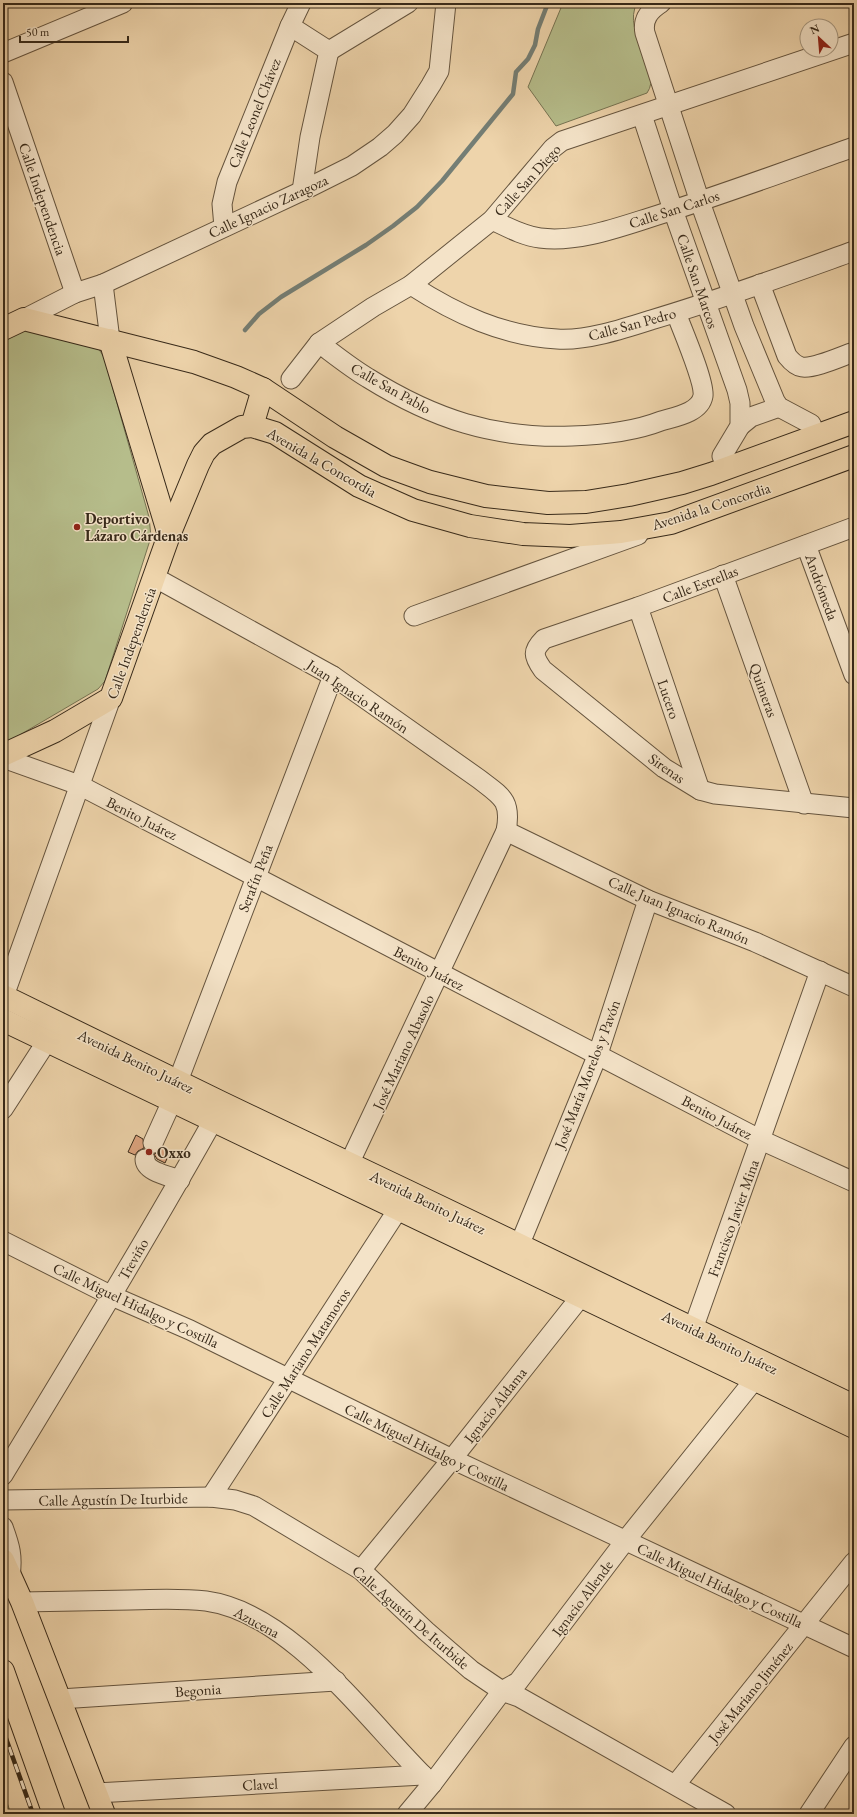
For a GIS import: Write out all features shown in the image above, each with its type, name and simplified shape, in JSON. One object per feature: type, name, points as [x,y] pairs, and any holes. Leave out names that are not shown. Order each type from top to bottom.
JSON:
[{"type":"main road","name":"Avenida la Concordia","points":[[24,319],[194,362],[236,377],[263,389],[335,437],[386,466],[430,482],[486,496],[548,503],[586,502],[653,490],[727,468],[854,422]]},
{"type":"main road","name":"Calle Ignacio Zaragoza","points":[[3,329],[24,319]]},
{"type":"main road","points":[[110,340],[169,535]]},
{"type":"main road","points":[[252,426],[263,389]]},
{"type":"main road","name":"Avenida la Concordia","points":[[252,426],[275,433],[359,486],[413,510],[470,526],[523,534],[570,536],[621,532],[671,522],[854,456]]},
{"type":"main road","name":"Calle Independencia","points":[[111,698],[169,535],[204,453],[212,444],[222,437],[242,427],[252,426]]},
{"type":"main road","points":[[816,436],[827,465]]},
{"type":"main road","points":[[727,468],[738,498]]},
{"type":"main road","points":[[3,756],[55,731],[111,698]]},
{"type":"main road","name":"Avenida Benito Juárez","points":[[3,996],[175,1091],[399,1208],[854,1427]]},
{"type":"main road","name":"Avenida Benito Juárez","points":[[3,1020],[47,1041],[175,1091]]},
{"type":"main road","name":"Avenida Benito Juárez","points":[[217,1112],[349,1164],[854,1406]]},
{"type":"main road","points":[[7,1568],[22,1602],[104,1814]]},
{"type":"main road","points":[[3,1672],[54,1814]]},
{"type":"street","points":[[3,53],[123,3]]},
{"type":"street","name":"Calle Leonel Chávez","points":[[224,227],[222,204],[227,182],[290,26],[301,3]]},
{"type":"street","points":[[302,191],[310,137],[329,51],[408,3]]},
{"type":"street","name":"Calle Ignacio Zaragoza","points":[[24,319],[75,294],[103,284],[302,191],[368,156],[395,134],[412,114],[431,85],[438,71],[446,3]]},
{"type":"street","name":"Calle San Marcos","points":[[661,3],[646,17],[644,28],[700,202],[744,326],[770,393],[779,407]]},
{"type":"street","points":[[290,26],[329,51]]},
{"type":"street","name":"Calle San Diego","points":[[291,380],[319,343],[373,307],[411,286],[492,220],[553,148],[562,141],[854,43]]},
{"type":"street","name":"Calle Independencia","points":[[3,82],[75,294]]},
{"type":"street","name":"Calle San Marcos","points":[[642,115],[673,210],[730,371],[740,403],[740,426]]},
{"type":"street","name":"Calle San Carlos","points":[[492,220],[523,234],[540,238],[562,238],[604,232],[700,202],[854,147]]},
{"type":"street","name":"Calle San Pedro","points":[[411,286],[444,306],[479,323],[516,334],[558,340],[608,333],[676,313],[854,251]]},
{"type":"street","points":[[103,284],[110,340]]},
{"type":"street","points":[[760,284],[792,363],[802,368],[813,366],[854,352]]},
{"type":"street","name":"Calle San Pablo","points":[[319,343],[374,382],[414,404],[454,420],[490,431],[541,437],[601,435],[654,424],[690,411],[699,404],[703,397],[701,382],[676,313]]},
{"type":"street","points":[[717,336],[744,326]]},
{"type":"street","points":[[730,371],[758,360]]},
{"type":"street","points":[[727,468],[722,456],[740,426],[760,413],[779,407],[812,424],[816,436]]},
{"type":"street","points":[[414,616],[671,522]]},
{"type":"street","name":"Calle Estrellas","points":[[544,639],[638,607],[854,527]]},
{"type":"street","name":"Andrómeda","points":[[806,545],[854,675]]},
{"type":"street","name":"Quimeras","points":[[723,576],[804,804]]},
{"type":"street","name":"Juan Ignacio Ramón","points":[[154,577],[333,676],[500,795],[506,803],[509,816],[506,831]]},
{"type":"street","name":"Lucero","points":[[638,607],[700,790]]},
{"type":"street","name":"Sirenas","points":[[544,639],[537,646],[535,654],[536,661],[543,670],[664,768],[700,790],[715,794],[854,808]]},
{"type":"street","name":"Serafín Peña","points":[[180,1180],[154,1170],[146,1165],[149,1151],[175,1091],[333,676]]},
{"type":"street","name":"Calle Independencia","points":[[3,996],[111,698]]},
{"type":"street","name":"Benito Juárez","points":[[3,756],[79,785],[761,1140],[854,1182]]},
{"type":"street","name":"Calle Juan Ignacio Ramón","points":[[506,831],[648,900],[755,942],[854,987]]},
{"type":"street","name":"José Mariano Abasolo","points":[[349,1164],[440,974],[506,831]]},
{"type":"street","name":"José María Morelos y Pavón","points":[[519,1246],[598,1054],[648,900]]},
{"type":"street","name":"Francisco Javier Mina","points":[[693,1329],[820,971]]},
{"type":"street","points":[[3,1108],[47,1041]]},
{"type":"street","name":"Treviño","points":[[3,1475],[112,1296],[180,1180],[217,1112]]},
{"type":"street","name":"Calle Mariano Matamoros","points":[[211,1497],[399,1208]]},
{"type":"street","name":"Calle Miguel Hidalgo y Costilla","points":[[3,1240],[112,1296],[190,1330],[452,1460],[854,1648]]},
{"type":"street","name":"Ignacio Aldama","points":[[361,1570],[452,1460],[582,1295]]},
{"type":"street","name":"Ignacio Allende","points":[[408,1814],[428,1780],[502,1691],[518,1682],[625,1541],[755,1379]]},
{"type":"street","name":"Calle Agustín De Iturbide","points":[[3,1500],[211,1497],[235,1500],[254,1506],[361,1570],[426,1631],[460,1660],[502,1691],[519,1697],[676,1784],[726,1814]]},
{"type":"street","points":[[3,1527],[11,1548],[12,1561],[7,1568]]},
{"type":"street","name":"José Mariano Jiménez","points":[[676,1784],[854,1562]]},
{"type":"street","name":"Azucena","points":[[22,1602],[162,1599],[207,1601],[238,1610],[277,1631],[336,1682],[428,1780]]},
{"type":"street","name":"Begonia","points":[[60,1699],[336,1682]]},
{"type":"street","points":[[809,1814],[854,1746]]},
{"type":"street","name":"Clavel","points":[[96,1793],[428,1780]]},
{"type":"green space","points":[[563,3],[637,3],[634,14],[634,26],[647,62],[651,83],[647,93],[556,126],[528,87]]},
{"type":"green space","name":"Deportivo Lázaro Cárdenas","points":[[19,329],[98,348],[104,357],[149,517],[151,537],[105,681],[98,689],[6,743],[3,741],[3,336]]},
{"type":"green space","points":[[3,1791],[11,1814],[3,1814]]},
{"type":"building","points":[[136,1135],[143,1139],[144,1148],[138,1151],[135,1155],[128,1152]]},
{"type":"building","points":[[163,1148],[170,1152],[165,1163],[157,1159],[154,1154]]},
{"type":"waterway","points":[[245,330],[259,314],[281,297],[366,245],[393,226],[417,207],[442,181],[513,94],[516,72],[528,59],[535,45],[538,29],[548,3]]},
{"type":"railway","points":[[3,1730],[33,1814]]},
{"type":"place","name":"Deportivo Lázaro Cárdenas","points":[[77,527]]},
{"type":"place","name":"Oxxo","points":[[149,1152]]}]
